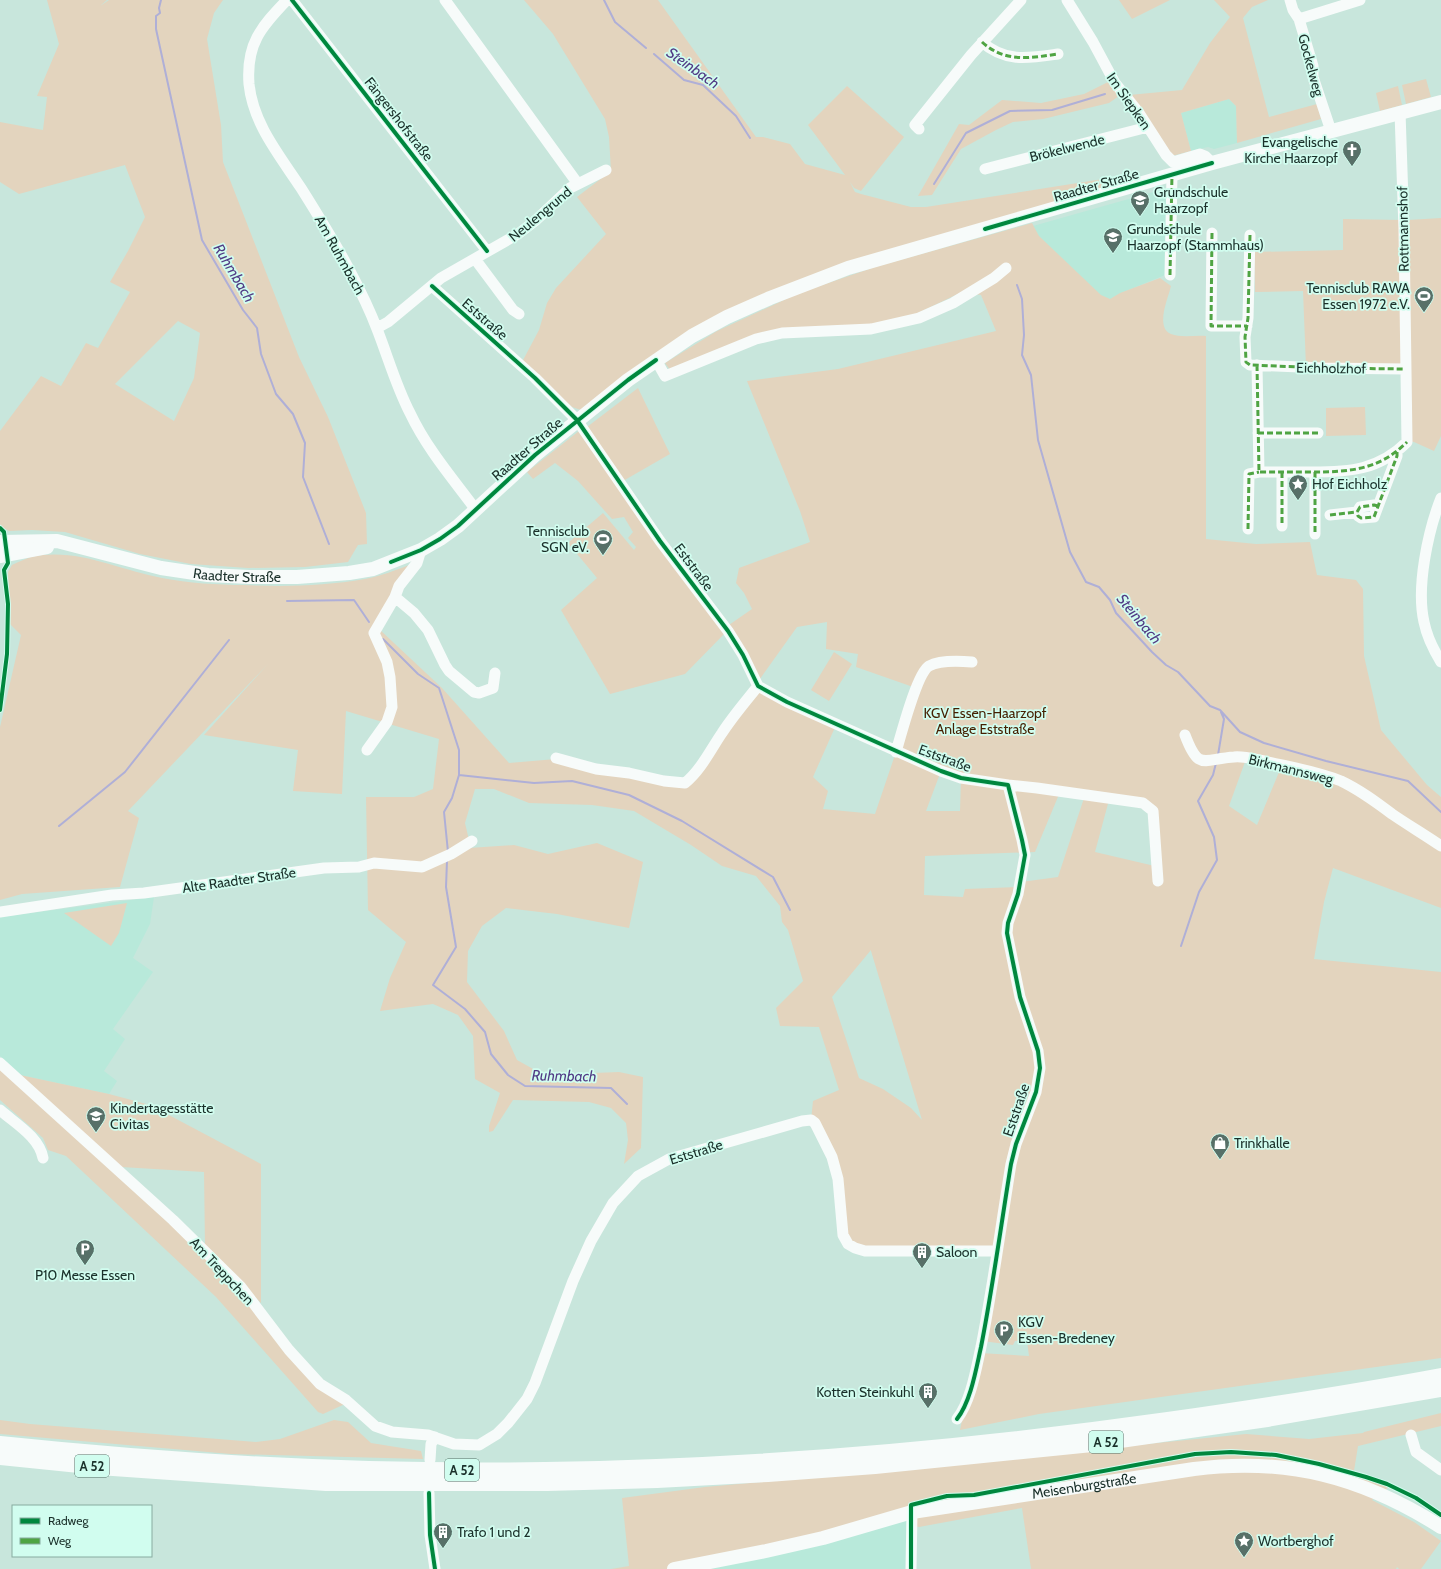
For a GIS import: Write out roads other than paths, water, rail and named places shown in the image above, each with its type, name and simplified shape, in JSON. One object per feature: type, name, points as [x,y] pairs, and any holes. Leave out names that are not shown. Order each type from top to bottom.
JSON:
[{"type":"highway","name":"A 52","points":[[0,1444],[185,1461],[327,1468],[544,1470],[657,1467],[909,1451],[1090,1431],[1355,1392],[1441,1376]]},
{"type":"highway","name":"A 52","points":[[0,1457],[99,1467],[326,1483],[547,1483],[657,1480],[875,1466],[1092,1444],[1267,1419],[1441,1389]]},
{"type":"main road","name":"Raadter Straße","points":[[0,542],[58,541],[161,568],[208,575],[297,577],[373,569],[421,550],[452,531],[524,465],[577,420],[623,384],[692,336],[727,317],[797,287],[840,271],[1172,174],[1441,102]]},
{"type":"main road","name":"Raadter Straße","points":[[0,556],[72,545]]},
{"type":"main road","name":"Meisenburgstraße","points":[[674,1569],[766,1551],[822,1538],[912,1512],[1194,1469],[1231,1466],[1262,1466],[1308,1471],[1347,1480],[1414,1510],[1441,1527]]},
{"type":"street","name":"Am Ruhmbach","points":[[288,0],[264,26],[251,50],[249,59],[250,86],[253,101],[262,128],[331,237],[355,280],[377,328],[394,377],[410,414],[431,451],[476,510]]},
{"type":"street","name":"Fängershofstraße","points":[[292,0],[487,251]]},
{"type":"street","points":[[445,0],[578,184]]},
{"type":"street","points":[[919,129],[915,125],[982,42],[1021,0]]},
{"type":"street","name":"Im Siepken","points":[[1067,0],[1093,42],[1115,83],[1139,113],[1166,155],[1173,162],[1200,154],[1205,156],[1212,163]]},
{"type":"street","name":"Gockelweg","points":[[1290,0],[1293,10],[1299,19],[1313,66],[1313,77],[1331,131]]},
{"type":"street","points":[[1299,19],[1360,0]]},
{"type":"street","points":[[982,42],[990,50],[1007,57],[1031,58],[1058,54]]},
{"type":"street","name":"Rottmannshof","points":[[1397,452],[1407,442],[1404,240],[1400,112]]},
{"type":"street","name":"Brökelwende","points":[[985,169],[1148,127]]},
{"type":"street","name":"Neulengrund","points":[[377,328],[388,322],[451,271],[518,234],[535,221],[570,188],[606,170]]},
{"type":"street","points":[[1170,275],[1172,174]]},
{"type":"street","points":[[1212,233],[1211,326],[1247,326]]},
{"type":"street","points":[[1250,235],[1246,362],[1250,365],[1257,365],[1259,472]]},
{"type":"street","points":[[474,259],[513,310],[519,314]]},
{"type":"street","points":[[656,360],[665,376],[756,339],[782,333],[871,329],[919,318],[953,303],[994,278],[1006,268]]},
{"type":"street","name":"Eststraße","points":[[432,286],[536,378],[577,420],[660,541],[728,631],[743,655],[758,686],[782,700],[896,752],[961,778],[1143,803],[1153,811],[1158,881]]},
{"type":"street","name":"Eichholzhof","points":[[1257,365],[1323,368],[1405,369]]},
{"type":"street","points":[[1258,433],[1318,433]]},
{"type":"street","points":[[1248,529],[1249,474],[1259,472],[1351,471],[1367,467],[1397,452]]},
{"type":"street","points":[[1330,515],[1357,512],[1358,516],[1361,518],[1374,517],[1397,456],[1397,452]]},
{"type":"street","points":[[1282,472],[1282,526]]},
{"type":"street","points":[[1315,472],[1315,534]]},
{"type":"street","points":[[1441,498],[1429,536],[1424,568],[1421,604],[1426,631],[1441,662]]},
{"type":"street","points":[[367,750],[387,722],[392,707],[390,677],[387,662],[374,633],[396,597],[399,586],[417,563],[421,550]]},
{"type":"street","points":[[396,597],[414,613],[428,630],[445,665],[474,692],[479,693],[493,688],[495,673]]},
{"type":"street","name":"Eststraße","points":[[896,752],[916,690],[924,671],[929,666],[936,664],[972,662]]},
{"type":"street","points":[[556,758],[596,769],[629,773],[676,783],[685,783],[699,768],[738,710],[758,686]]},
{"type":"street","name":"Birkmannsweg","points":[[1185,735],[1193,753],[1202,761],[1215,761],[1240,756],[1305,770],[1340,781],[1368,795],[1393,814],[1441,846]]},
{"type":"street","name":"Eststraße","points":[[957,1419],[963,1412],[976,1372],[1011,1164],[1016,1144],[1036,1092],[1040,1068],[1038,1051],[1020,997],[1007,934],[1008,923],[1018,894],[1024,855],[1022,840],[1008,785]]},
{"type":"street","name":"Alte Raadter Straße","points":[[0,912],[112,895],[144,893],[324,868],[359,867],[374,863],[422,867],[451,854],[472,841]]},
{"type":"street","name":"Am Treppchen","points":[[0,1063],[173,1220],[242,1287],[289,1350],[320,1384],[346,1400],[365,1418],[379,1428],[392,1432],[435,1437]]},
{"type":"street","points":[[0,1110],[37,1142],[42,1150],[43,1158]]},
{"type":"street","name":"Eststraße","points":[[435,1437],[454,1444],[479,1445],[497,1434],[508,1422],[527,1399],[535,1383],[576,1275],[591,1241],[613,1203],[638,1176],[669,1159],[802,1121],[811,1120],[815,1123],[822,1134],[832,1157],[838,1179],[843,1235],[848,1244],[865,1251],[997,1251]]},
{"type":"street","points":[[1411,1435],[1416,1452],[1436,1461],[1441,1470]]},
{"type":"street","points":[[430,1460],[431,1444],[435,1437]]},
{"type":"street","points":[[429,1493],[430,1535],[435,1569]]},
{"type":"street","points":[[910,1569],[912,1512]]},
{"type":"waterway","name":"Ruhmbach","points":[[161,0],[159,8],[160,13],[156,16],[156,29],[202,240],[243,310],[257,328],[261,354],[276,394],[293,414],[305,443],[303,477],[329,544]]},
{"type":"waterway","name":"Steinbach","points":[[604,0],[615,22],[646,48]]},
{"type":"waterway","name":"Steinbach","points":[[654,54],[684,80],[703,85],[736,116],[750,138]]},
{"type":"waterway","points":[[934,184],[966,133],[1010,111],[1052,110],[1105,94]]},
{"type":"waterway","name":"Steinbach","points":[[1017,285],[1022,299],[1024,335],[1022,355],[1031,375],[1038,440],[1070,552],[1086,582],[1099,587],[1110,600],[1116,613],[1152,652],[1166,665],[1178,672],[1210,706],[1220,710],[1240,732],[1264,743],[1326,761],[1408,781],[1441,812]]},
{"type":"waterway","points":[[287,601],[354,600],[369,622]]},
{"type":"waterway","name":"Ruhmbach","points":[[383,639],[418,674],[439,688],[459,750],[459,775],[452,798],[444,812],[448,852]]},
{"type":"waterway","points":[[59,826],[125,772],[229,640]]},
{"type":"waterway","points":[[1218,755],[1224,719],[1221,712]]},
{"type":"waterway","points":[[1181,946],[1199,892],[1217,860],[1214,837],[1198,801],[1213,775],[1216,763]]},
{"type":"waterway","name":"Ruhmbach","points":[[459,775],[534,783],[572,781],[629,795],[682,821],[773,877],[790,910]]},
{"type":"waterway","name":"Ruhmbach","points":[[447,861],[446,887],[456,947],[433,985],[465,1009],[485,1032],[491,1054],[508,1075],[525,1086],[611,1088],[627,1104]]},
{"type":"place","name":"Evangelische Kirche Haarzopf","points":[[1352,167]]},
{"type":"place","name":"Grundschule Haarzopf","points":[[1140,217]]},
{"type":"place","name":"Grundschule Haarzopf (Stammhaus)","points":[[1113,254]]},
{"type":"place","name":"Tennisclub RAWA Essen 1972 e.V.","points":[[1424,313]]},
{"type":"place","name":"Hof Eichholz","points":[[1298,501]]},
{"type":"place","name":"Tennisclub SGN eV.","points":[[603,556]]},
{"type":"place","name":"Kindertagesstätte Civitas","points":[[96,1133]]},
{"type":"place","name":"Trinkhalle","points":[[1220,1160]]},
{"type":"place","name":"P10 Messe Essen","points":[[85,1266]]},
{"type":"place","name":"Saloon","points":[[922,1269]]},
{"type":"place","name":"KGV Essen-Bredeney","points":[[1004,1347]]},
{"type":"place","name":"Kotten Steinkuhl","points":[[928,1409]]},
{"type":"place","name":"Trafo 1 und 2","points":[[443,1549]]},
{"type":"place","name":"Wortberghof","points":[[1244,1558]]},
{"type":"park label","name":"KGV Essen-Haarzopf Anlage Eststraße","points":[[985,722]]}]
